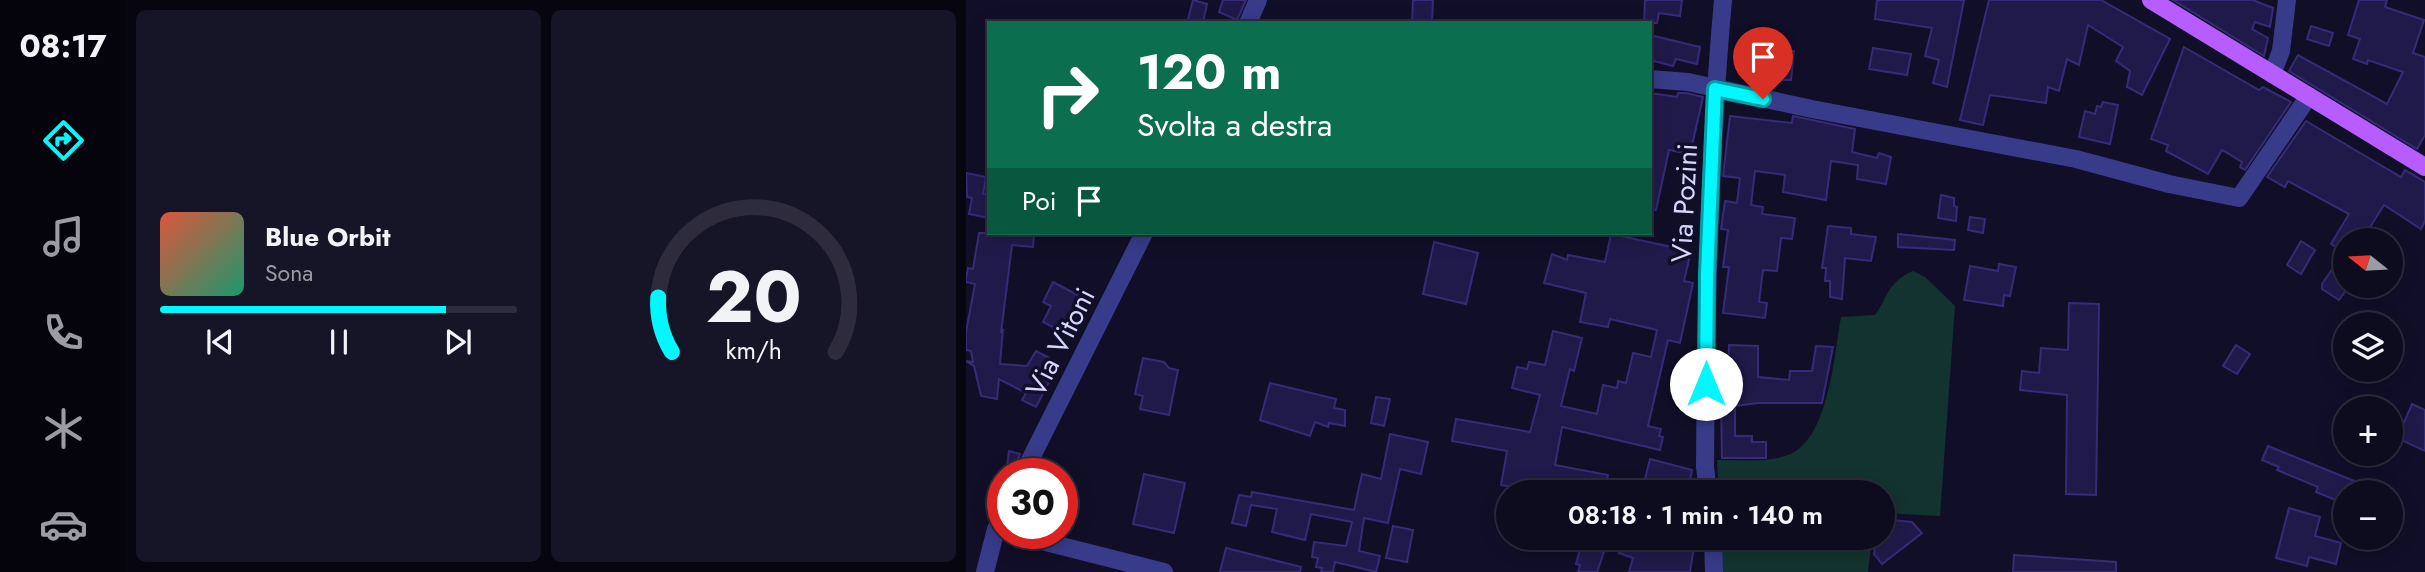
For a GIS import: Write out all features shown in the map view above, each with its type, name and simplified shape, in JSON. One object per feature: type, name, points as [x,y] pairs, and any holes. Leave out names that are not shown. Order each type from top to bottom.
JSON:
[{"type":"main road","points":[[2151,0],[2425,167]]},
{"type":"street","points":[[1249,21],[1258,0]]},
{"type":"street","name":"Via Pozini","points":[[1707,480],[1707,274],[1715,89],[1723,0]]},
{"type":"street","points":[[2272,74],[2281,51],[2287,0]]},
{"type":"street","points":[[1652,79],[1688,82],[1954,137],[2076,159],[2169,184],[2239,198],[2309,96]]},
{"type":"street","name":"Via Vitoni","points":[[1031,458],[1143,235]]},
{"type":"street","points":[[985,572],[992,549]]},
{"type":"street","points":[[1073,549],[1164,572]]},
{"type":"street","points":[[1713,550],[1714,572]]},
{"type":"green space","points":[[1913,271],[1925,277],[1955,306],[1940,516],[1895,514],[1895,480],[1718,480],[1717,460],[1771,459],[1788,455],[1802,446],[1821,415],[1832,373],[1841,317],[1875,315],[1894,284]]},
{"type":"green space","points":[[1721,550],[1871,550],[1868,572],[1722,572]]},
{"type":"building","points":[[1193,0],[1207,4],[1203,21],[1188,21]]},
{"type":"building","points":[[1223,0],[1246,0],[1237,20],[1219,12]]},
{"type":"building","points":[[1413,0],[1433,0],[1432,21],[1412,21]]},
{"type":"building","points":[[1645,0],[1682,0],[1680,16],[1659,13],[1657,23],[1644,21]]},
{"type":"building","points":[[1877,0],[1964,0],[1947,87],[1933,83],[1939,60],[1925,56],[1932,28],[1875,19]]},
{"type":"building","points":[[1989,0],[2101,0],[2170,39],[2142,95],[2127,87],[2130,71],[2116,61],[2123,47],[2088,25],[2079,65],[2067,59],[2059,91],[2048,87],[2046,103],[1990,95],[1983,125],[1960,120]]},
{"type":"building","points":[[2173,0],[2253,0],[2273,8],[2270,27],[2255,22],[2252,29],[2268,38],[2264,56]]},
{"type":"building","points":[[2359,0],[2387,0],[2385,7],[2424,20],[2413,53],[2425,57],[2425,135],[2417,149],[2289,71],[2298,55],[2387,104],[2403,72],[2368,60],[2367,64],[2353,59],[2360,39],[2348,35]]},
{"type":"building","points":[[2311,26],[2333,33],[2329,46],[2307,39]]},
{"type":"building","points":[[1652,35],[1700,47],[1697,64],[1676,59],[1673,66],[1652,61]]},
{"type":"building","points":[[2184,47],[2259,90],[2263,87],[2291,102],[2245,170],[2240,167],[2242,162],[2222,150],[2208,174],[2166,151],[2168,145],[2151,139]]},
{"type":"building","points":[[1873,48],[1911,54],[1907,75],[1869,69]]},
{"type":"building","points":[[1765,49],[1794,51],[1791,80],[1762,80]]},
{"type":"building","points":[[1652,93],[1677,97],[1678,93],[1686,93],[1703,97],[1690,154],[1669,150],[1656,210],[1652,209]]},
{"type":"building","points":[[2103,102],[2118,105],[2110,144],[2079,137],[2085,111],[2095,114],[2097,106],[2101,107]]},
{"type":"building","points":[[1730,116],[1792,123],[1793,116],[1855,129],[1852,152],[1877,158],[1879,153],[1891,157],[1886,184],[1857,179],[1858,165],[1831,161],[1826,200],[1783,192],[1785,175],[1755,171],[1751,205],[1763,207],[1762,214],[1795,218],[1792,239],[1781,238],[1777,271],[1763,270],[1759,302],[1767,303],[1765,318],[1723,313],[1729,267],[1723,267],[1728,230],[1721,229],[1725,201],[1737,203],[1740,178],[1723,176]]},
{"type":"building","points":[[2306,121],[2401,177],[2405,170],[2425,182],[2425,221],[2421,229],[2384,205],[2370,228],[2341,228],[2349,214],[2288,181],[2285,187],[2267,177]]},
{"type":"building","points":[[966,173],[986,177],[983,194],[987,195],[987,218],[969,214],[972,198],[967,197]]},
{"type":"building","points":[[1941,195],[1954,198],[1954,206],[1957,207],[1956,221],[1938,218]]},
{"type":"building","points":[[1970,217],[1985,219],[1983,233],[1968,230]]},
{"type":"building","points":[[1828,226],[1851,228],[1851,234],[1876,237],[1871,261],[1845,258],[1842,299],[1830,297],[1830,281],[1825,281],[1826,268],[1822,268]]},
{"type":"building","points":[[979,233],[1034,235],[1033,247],[1012,245],[1001,333],[1003,329],[1000,364],[1027,366],[1036,351],[1059,363],[1036,407],[1022,400],[1026,393],[999,379],[997,399],[981,396],[974,366],[966,361],[973,362],[971,351],[966,350],[966,332],[975,284],[966,282],[966,279],[968,268],[973,269]]},
{"type":"building","points":[[1898,234],[1955,240],[1954,250],[1898,247]]},
{"type":"building","points":[[1611,235],[1691,251],[1684,281],[1693,283],[1680,343],[1668,340],[1648,426],[1661,429],[1659,436],[1663,437],[1660,450],[1562,427],[1555,465],[1608,475],[1607,480],[1502,480],[1507,451],[1452,441],[1456,419],[1530,432],[1540,395],[1512,388],[1517,367],[1527,369],[1529,362],[1545,365],[1553,331],[1582,338],[1574,371],[1570,369],[1561,406],[1597,414],[1603,385],[1617,388],[1618,381],[1626,383],[1633,353],[1651,357],[1657,330],[1610,319],[1608,327],[1580,322],[1586,293],[1544,283],[1552,254],[1567,260],[1568,255],[1605,262]]},
{"type":"building","points":[[2301,241],[2315,250],[2301,274],[2287,265]]},
{"type":"building","points":[[1434,242],[1478,253],[1466,304],[1423,294]]},
{"type":"building","points":[[1999,264],[2016,267],[2010,296],[2004,295],[2003,306],[1964,300],[1970,266],[1998,271]]},
{"type":"building","points":[[2333,268],[2333,296],[2322,289],[2322,284]]},
{"type":"building","points":[[1053,282],[1089,301],[1071,336],[1043,322],[1051,306],[1043,302]]},
{"type":"building","points":[[2069,303],[2099,304],[2096,495],[2066,494],[2067,395],[2020,390],[2022,371],[2039,373],[2041,348],[2068,350]]},
{"type":"building","points":[[1729,345],[1758,346],[1758,377],[1789,380],[1790,371],[1812,371],[1816,346],[1833,347],[1822,403],[1758,403],[1735,406],[1735,436],[1752,436],[1752,442],[1766,442],[1766,458],[1722,458],[1721,404],[1727,404]]},
{"type":"building","points":[[2236,345],[2250,354],[2237,374],[2223,366]]},
{"type":"building","points":[[1143,358],[1164,362],[1169,368],[1178,370],[1169,415],[1140,409],[1143,396],[1135,394]]},
{"type":"building","points":[[1270,383],[1336,399],[1334,408],[1345,410],[1345,426],[1329,423],[1328,427],[1315,422],[1310,436],[1260,420]]},
{"type":"building","points":[[1376,397],[1390,399],[1384,426],[1371,423]]},
{"type":"building","points":[[2412,404],[2425,410],[2425,451],[2403,441],[2403,424]]},
{"type":"building","points":[[1390,434],[1428,442],[1421,474],[1400,469],[1388,523],[1364,518],[1359,551],[1380,556],[1376,572],[1335,562],[1333,572],[1321,572],[1322,568],[1316,567],[1318,558],[1312,557],[1314,542],[1346,546],[1352,522],[1311,514],[1305,540],[1272,532],[1277,509],[1251,505],[1246,526],[1232,523],[1239,495],[1251,497],[1252,492],[1354,510],[1362,474],[1381,479]]},
{"type":"building","points":[[2268,446],[2352,480],[2333,480],[2333,499],[2316,492],[2318,487],[2277,470],[2279,467],[2262,460]]},
{"type":"building","points":[[1009,451],[1020,454],[1018,458],[1008,458]]},
{"type":"building","points":[[1650,459],[1692,470],[1690,480],[1645,480]]},
{"type":"building","points":[[1144,474],[1185,483],[1174,533],[1133,524]]},
{"type":"building","points":[[2289,508],[2320,517],[2315,536],[2333,541],[2333,550],[2339,550],[2336,564],[2309,557],[2307,566],[2276,558]]},
{"type":"building","points":[[1895,520],[1912,522],[1922,533],[1882,564],[1874,554],[1874,550],[1895,550]]},
{"type":"building","points":[[1393,526],[1413,530],[1407,562],[1386,558]]},
{"type":"building","points":[[1226,548],[1301,567],[1300,572],[1220,572]]},
{"type":"building","points":[[1580,550],[1604,552],[1597,572],[1578,572],[1580,565],[1576,564]]},
{"type":"building","points":[[1620,550],[1693,550],[1690,572],[1629,572],[1633,558],[1619,553]]},
{"type":"building","points":[[2014,555],[2116,562],[2116,572],[2013,572]]},
{"type":"route","points":[[1706,384],[1707,274],[1715,89],[1763,99]]}]
